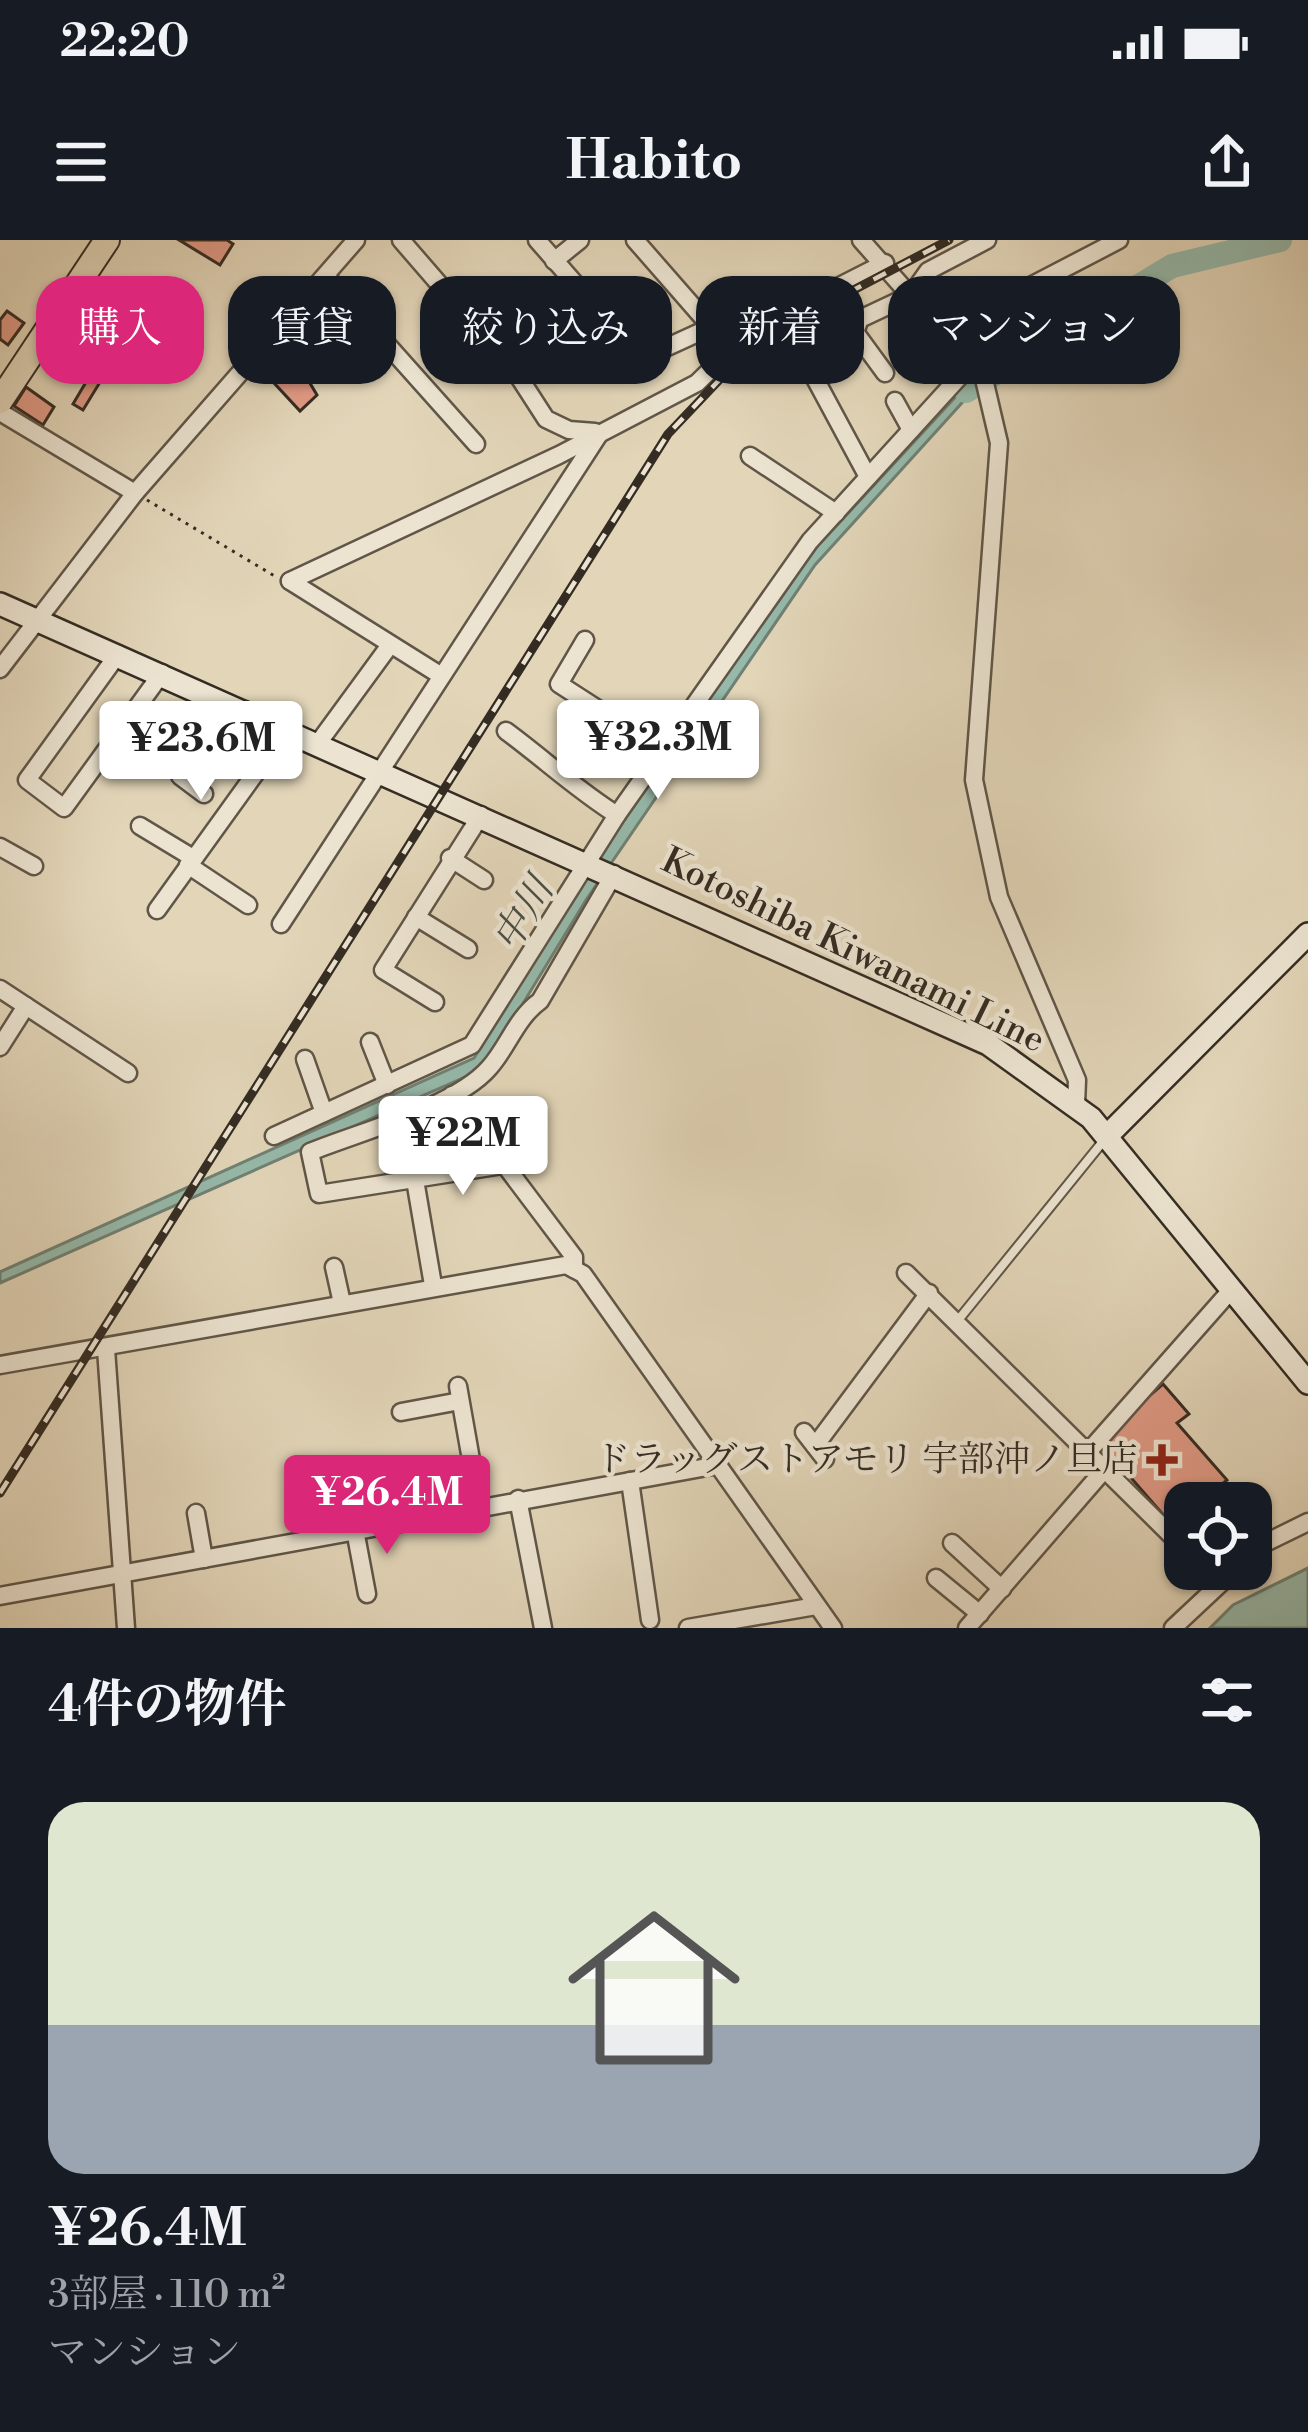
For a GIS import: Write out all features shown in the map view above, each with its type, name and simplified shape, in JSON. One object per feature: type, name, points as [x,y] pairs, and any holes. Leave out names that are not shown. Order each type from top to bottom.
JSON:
[{"type":"main road","points":[[0,401],[107,240]]},
{"type":"main road","name":"Kotoshiba Kiwanami Line","points":[[0,604],[481,814],[988,1045],[1076,1105],[1107,1136],[1308,1383]]},
{"type":"main road","points":[[1107,1136],[1308,934]]},
{"type":"street","points":[[326,276],[356,240]]},
{"type":"street","points":[[401,240],[517,374],[546,419],[584,434],[602,430]]},
{"type":"street","points":[[537,240],[640,358],[711,327],[635,240]]},
{"type":"street","points":[[554,261],[580,240]]},
{"type":"street","points":[[924,276],[987,240]]},
{"type":"street","points":[[1050,276],[1119,240]]},
{"type":"street","points":[[864,241],[896,276]]},
{"type":"street","points":[[290,580],[698,383],[748,332],[885,263]]},
{"type":"street","points":[[885,373],[855,332],[860,319],[888,306]]},
{"type":"street","points":[[396,354],[476,444]]},
{"type":"street","points":[[0,669],[135,493],[231,384]]},
{"type":"street","points":[[818,384],[868,477]]},
{"type":"street","points":[[274,1136],[461,1052],[540,1001],[601,868],[617,814],[836,513],[954,384]]},
{"type":"street","points":[[985,384],[992,395],[999,443],[974,780],[998,897],[1077,1080],[1076,1105]]},
{"type":"street","points":[[896,401],[911,430]]},
{"type":"street","points":[[0,412],[135,493]]},
{"type":"street","points":[[280,924],[602,430]]},
{"type":"street","points":[[750,456],[836,513]]},
{"type":"street","points":[[290,580],[440,675]]},
{"type":"street","points":[[585,640],[560,684],[604,713],[602,734],[651,767]]},
{"type":"street","points":[[319,742],[389,645]]},
{"type":"street","points":[[118,654],[27,780],[64,808],[162,673]]},
{"type":"street","points":[[192,785],[244,710]]},
{"type":"street","points":[[157,910],[287,728]]},
{"type":"street","points":[[506,730],[557,768],[576,790],[617,814]]},
{"type":"street","points":[[435,1001],[383,970],[481,814]]},
{"type":"street","points":[[140,826],[248,904]]},
{"type":"street","points":[[0,847],[34,866]]},
{"type":"street","points":[[450,859],[484,880]]},
{"type":"street","points":[[503,1165],[319,1194],[310,1152],[452,1094],[488,1071],[500,1027],[601,868]]},
{"type":"street","points":[[416,917],[468,949]]},
{"type":"street","points":[[0,989],[128,1072]]},
{"type":"street","points":[[0,1047],[26,1006]]},
{"type":"street","points":[[370,1042],[387,1085]]},
{"type":"street","points":[[305,1059],[324,1113]]},
{"type":"street","points":[[452,1094],[574,1257],[574,1269]]},
{"type":"street","points":[[415,1180],[433,1285]]},
{"type":"street","points":[[0,1364],[566,1265],[574,1269],[833,1628]]},
{"type":"street","points":[[334,1267],[342,1303]]},
{"type":"street","points":[[906,1273],[958,1319],[1164,1528]]},
{"type":"street","points":[[1089,1451],[1232,1289]]},
{"type":"street","points":[[814,1446],[929,1293]]},
{"type":"street","points":[[106,1349],[126,1628]]},
{"type":"street","points":[[401,1412],[459,1394],[479,1505]]},
{"type":"street","points":[[0,1596],[718,1465]]},
{"type":"street","points":[[936,1578],[973,1621],[1105,1470]]},
{"type":"street","points":[[630,1481],[650,1621]]},
{"type":"street","points":[[518,1498],[543,1628]]},
{"type":"street","points":[[196,1513],[204,1558]]},
{"type":"street","points":[[1272,1542],[1308,1522]]},
{"type":"street","points":[[355,1530],[367,1594]]},
{"type":"street","points":[[952,1543],[1002,1589]]},
{"type":"street","points":[[1173,1628],[1214,1590]]},
{"type":"street","points":[[688,1628],[817,1606]]},
{"type":"lane","points":[[958,1319],[1107,1136]]},
{"type":"path","points":[[135,493],[285,583],[290,580]]},
{"type":"shaded area","points":[[968,384],[979,384],[815,565],[586,900],[483,1069],[0,1283],[0,1272],[474,1058],[606,846],[772,603],[815,549]]},
{"type":"shaded area","points":[[1308,1568],[1308,1628],[1210,1628],[1233,1605],[1272,1590],[1272,1586]]},
{"type":"building","points":[[179,240],[227,240],[233,244],[220,265]]},
{"type":"building","points":[[7,311],[24,323],[8,345],[0,339],[0,320]]},
{"type":"building","points":[[85,384],[99,384],[83,410],[73,404]]},
{"type":"building","points":[[275,384],[310,384],[317,395],[300,411]]},
{"type":"building","points":[[26,387],[54,407],[43,425],[14,406]]},
{"type":"building","name":"ドラッグストアモリ 宇部沖ノ旦店","points":[[1163,1384],[1189,1414],[1177,1423],[1227,1480],[1164,1482],[1164,1516],[1098,1440]]},
{"type":"waterway","name":"中川","points":[[966,391],[1172,266],[1280,240]]},
{"type":"railway","points":[[0,1493],[668,434],[741,357],[781,328],[949,240]]},
{"type":"place","name":"ドラッグストアモリ 宇部沖ノ旦店","points":[[1162,1460]]}]
